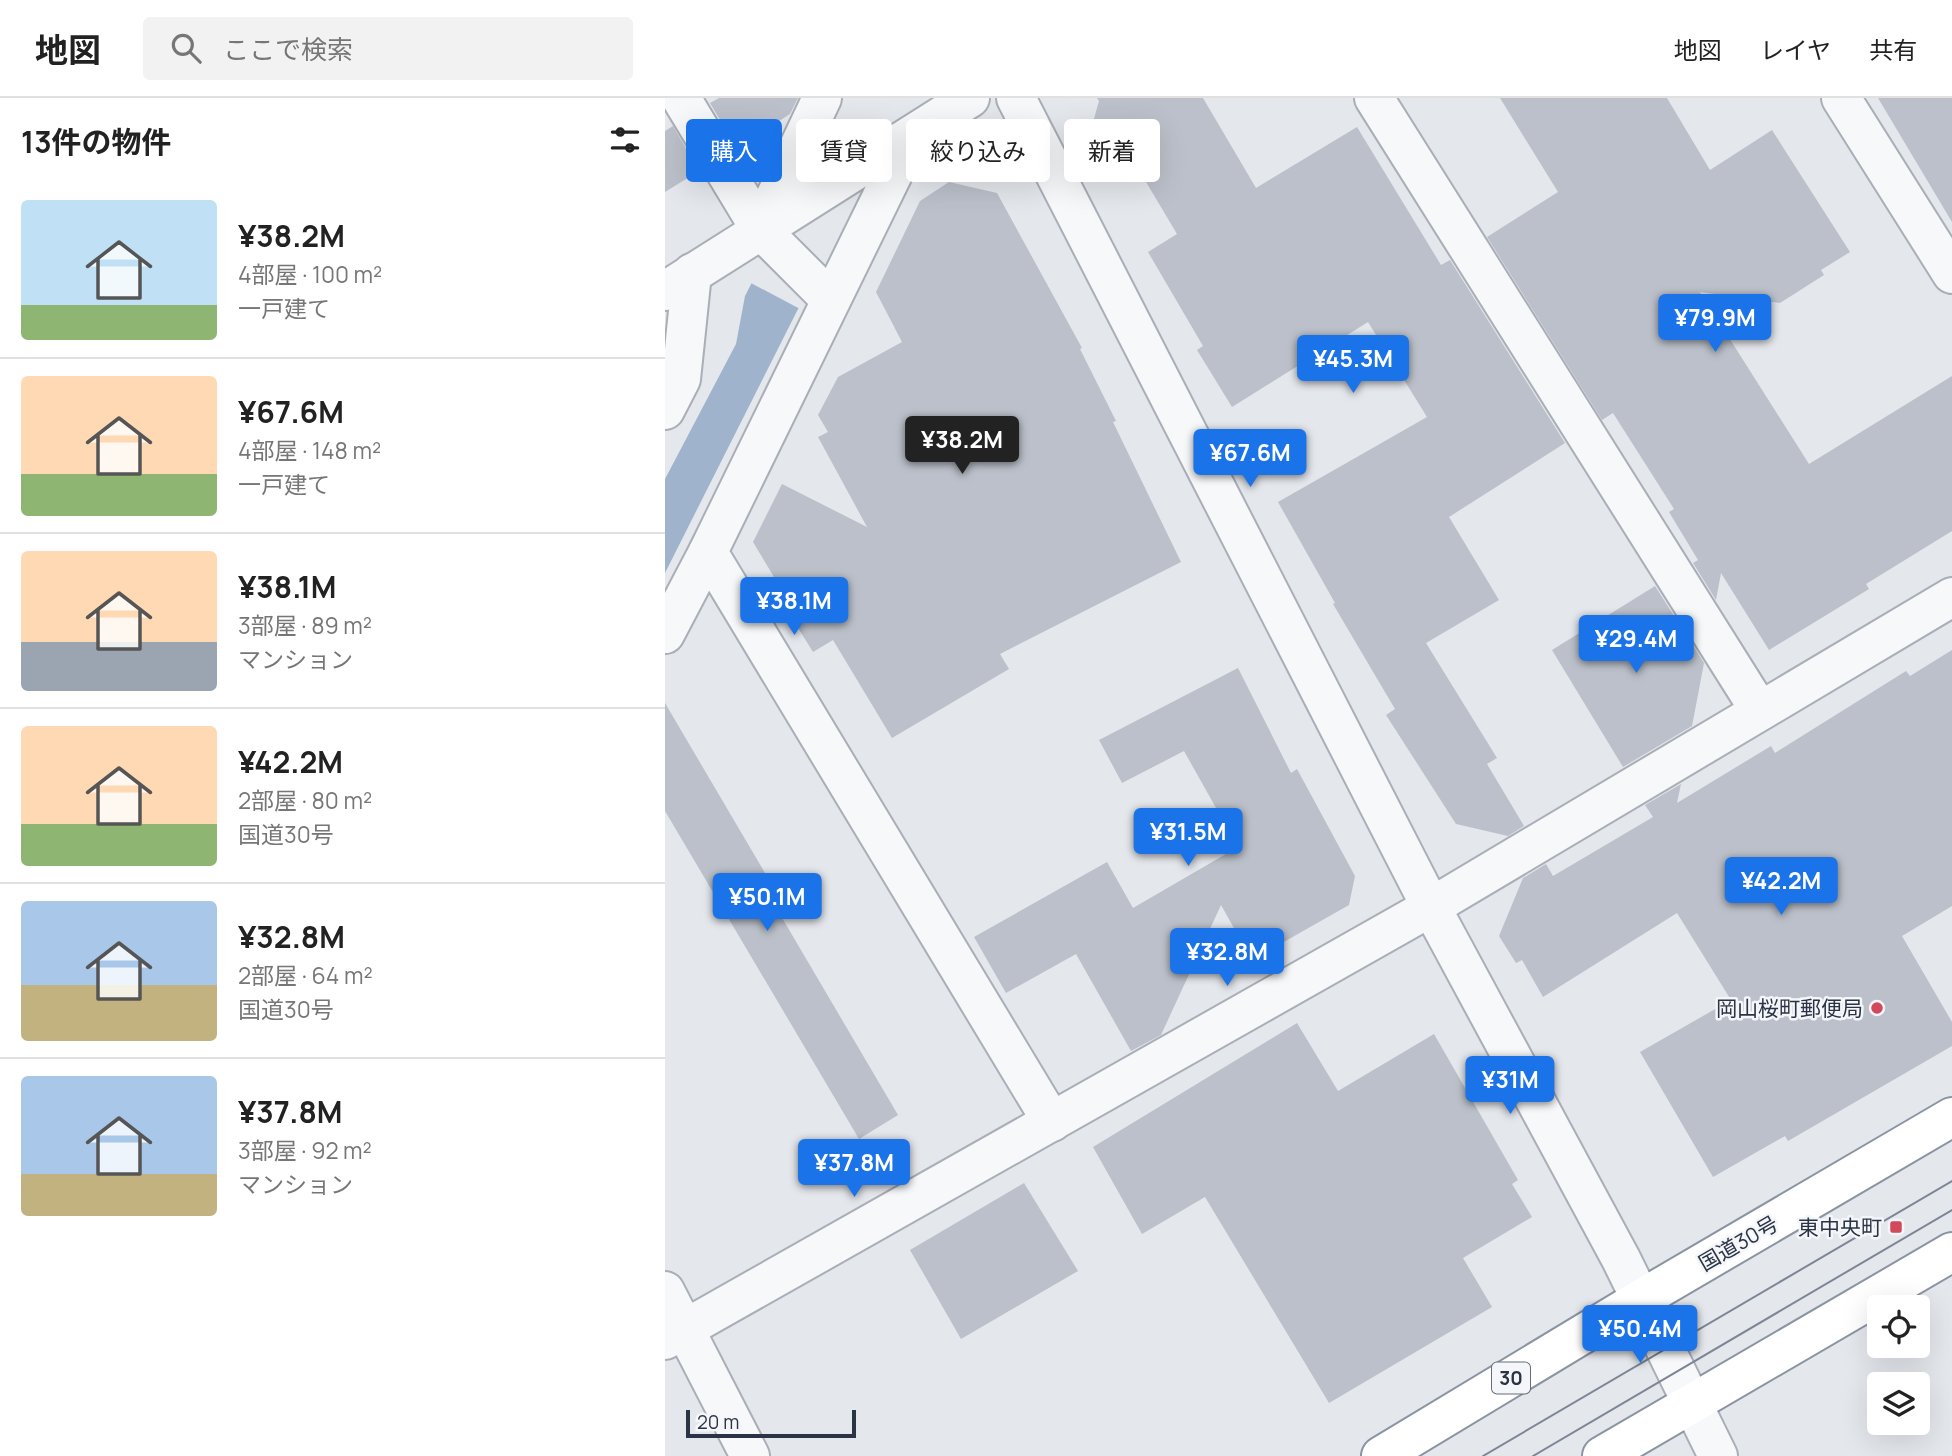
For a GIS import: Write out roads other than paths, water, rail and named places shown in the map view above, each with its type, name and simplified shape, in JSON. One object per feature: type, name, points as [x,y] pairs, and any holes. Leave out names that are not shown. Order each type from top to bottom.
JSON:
[{"type":"highway","name":"国道30号","points":[[1381,1456],[1952,1117]]},
{"type":"highway","points":[[1602,1456],[1952,1252]]},
{"type":"street","points":[[681,98],[820,288]]},
{"type":"street","points":[[775,227],[822,98]]},
{"type":"street","points":[[937,119],[970,98]]},
{"type":"street","points":[[1016,98],[1431,907],[1621,1259],[1718,1456]]},
{"type":"street","points":[[1374,98],[1760,711]]},
{"type":"street","points":[[1841,98],[1952,274]]},
{"type":"street","points":[[665,410],[681,379],[679,282],[775,227],[906,139]]},
{"type":"street","points":[[665,634],[708,552],[820,288],[906,145]]},
{"type":"street","points":[[708,552],[1052,1122]]},
{"type":"street","points":[[675,1334],[1431,907],[1952,597]]},
{"type":"street","points":[[665,1292],[675,1334],[750,1456]]},
{"type":"water","points":[[845,98],[912,98],[892,135],[892,119],[834,119]]},
{"type":"water","points":[[803,182],[867,182],[796,313],[665,573],[665,479],[736,344],[745,296]]},
{"type":"tram line","points":[[1483,1456],[1952,1181]]},
{"type":"tram line","points":[[1533,1456],[1952,1210]]},
{"type":"place","name":"岡山桜町郵便局","points":[[1877,1008]]},
{"type":"place","name":"東中央町","points":[[1896,1227]]}]
